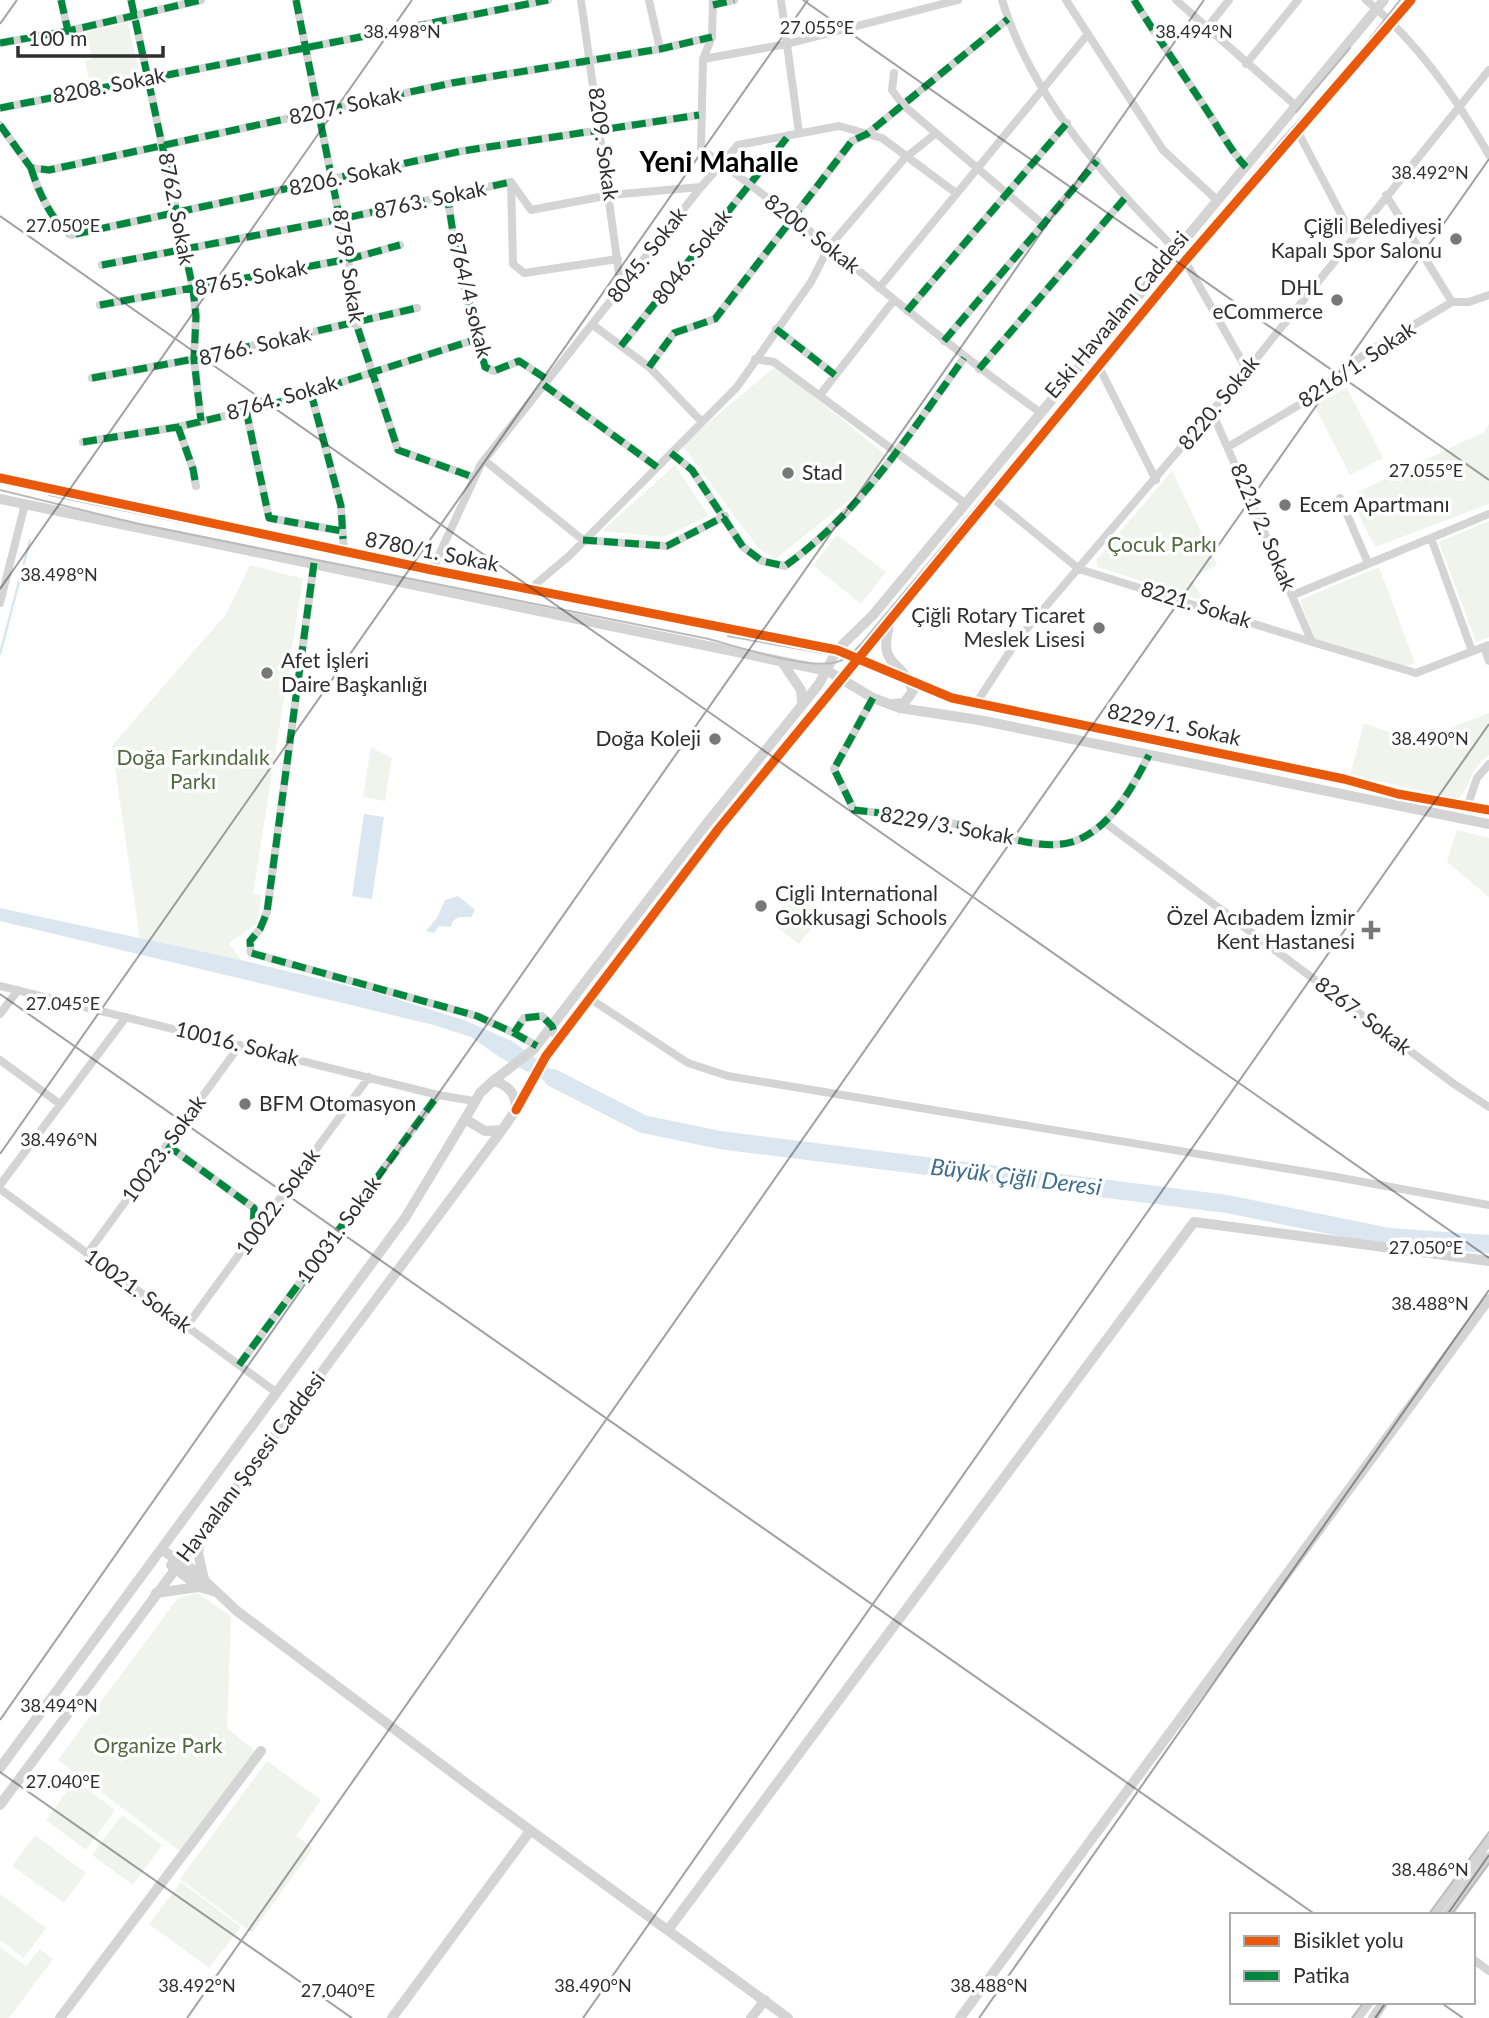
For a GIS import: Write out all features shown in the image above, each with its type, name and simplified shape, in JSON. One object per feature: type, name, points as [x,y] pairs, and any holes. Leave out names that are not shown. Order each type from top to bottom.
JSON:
[{"type":"street","points":[[61,0],[68,31]]},
{"type":"street","name":"8762. Sokak","points":[[131,0],[193,289],[196,316],[194,359],[201,421]]},
{"type":"street","points":[[0,43],[68,31],[201,0]]},
{"type":"street","name":"8759. Sokak","points":[[296,0],[349,259],[359,315],[356,323],[398,450],[473,477]]},
{"type":"street","name":"8208. Sokak","points":[[0,108],[306,50],[548,0]]},
{"type":"street","name":"8209. Sokak","points":[[581,0],[621,288]]},
{"type":"street","points":[[649,0],[660,49]]},
{"type":"street","points":[[713,3],[734,0]]},
{"type":"street","points":[[781,0],[799,133]]},
{"type":"street","points":[[703,59],[787,44],[958,0]]},
{"type":"street","points":[[1002,0],[1008,19],[1042,89],[1125,198],[1176,250]]},
{"type":"street","points":[[1066,0],[1163,150],[1218,201]]},
{"type":"street","points":[[1134,0],[1179,73],[1216,124],[1226,146],[1246,167]]},
{"type":"street","points":[[1176,0],[1295,105]]},
{"type":"street","points":[[1206,29],[1229,0]]},
{"type":"street","points":[[1246,64],[1298,0]]},
{"type":"street","points":[[1366,0],[1381,4],[1393,23],[1459,103],[1489,155]]},
{"type":"street","name":"Eski Havaalanı Caddesi","points":[[516,1110],[546,1056],[697,856],[1098,365],[1280,148],[1298,132],[1411,0]]},
{"type":"street","name":"8200. Sokak","points":[[713,3],[712,37],[703,59],[699,115],[701,149],[830,247],[964,358],[1041,413]]},
{"type":"street","name":"Eski Havaalanı Caddesi","points":[[493,1081],[535,1047],[828,671],[837,650],[873,615],[1381,4]]},
{"type":"street","points":[[649,367],[674,332],[715,319],[852,141],[867,134],[1008,19]]},
{"type":"street","points":[[879,288],[1088,34]]},
{"type":"street","name":"8207. Sokak","points":[[31,168],[49,170],[163,143],[452,83],[660,49],[712,37]]},
{"type":"street","name":"8220. Sokak","points":[[977,702],[1018,639],[1156,480],[1459,103],[1489,70]]},
{"type":"street","points":[[894,73],[892,90],[903,105],[1044,225]]},
{"type":"street","name":"8206. Sokak","points":[[31,168],[62,229],[71,235],[499,144],[699,115]]},
{"type":"street","points":[[907,311],[1067,123]]},
{"type":"street","points":[[0,125],[31,168]]},
{"type":"street","name":"8045. Sokak","points":[[432,570],[473,477],[484,460],[701,187],[724,165],[738,145],[839,126],[882,138],[909,155],[956,193]]},
{"type":"street","points":[[1298,132],[1353,237]]},
{"type":"street","points":[[530,589],[569,556],[737,387],[811,282],[830,247],[909,155],[936,133]]},
{"type":"street","name":"8046. Sokak","points":[[621,346],[789,135]]},
{"type":"street","points":[[944,341],[1097,161]]},
{"type":"street","points":[[511,182],[531,210],[610,195],[701,187]]},
{"type":"street","points":[[511,182],[513,264],[517,271],[524,273],[618,259]]},
{"type":"street","name":"8763. Sokak","points":[[102,265],[341,219],[511,182]]},
{"type":"street","name":"8764/4 sokak","points":[[447,194],[456,252],[477,339],[489,369],[495,371],[519,361],[546,382]]},
{"type":"street","points":[[1386,195],[1452,302]]},
{"type":"street","points":[[979,369],[1125,198]]},
{"type":"street","name":"8765. Sokak","points":[[100,306],[349,259],[400,246]]},
{"type":"street","points":[[1185,261],[1247,370]]},
{"type":"street","name":"8216/1. Sokak","points":[[1228,447],[1309,399],[1362,356],[1452,302],[1469,302],[1489,295]]},
{"type":"street","points":[[820,395],[894,300]]},
{"type":"street","name":"8766. Sokak","points":[[92,378],[194,359],[417,308]]},
{"type":"street","points":[[593,325],[649,367],[702,422]]},
{"type":"street","points":[[776,329],[835,375]]},
{"type":"street","name":"8764. Sokak","points":[[83,442],[178,427],[246,410],[311,393],[371,370],[477,339]]},
{"type":"street","points":[[671,453],[692,470],[726,516],[743,547],[762,562],[785,566],[814,546],[870,489],[964,358]]},
{"type":"street","points":[[755,359],[774,362],[966,504]]},
{"type":"street","points":[[1098,365],[1156,480]]},
{"type":"street","points":[[546,382],[657,467]]},
{"type":"street","points":[[311,393],[341,506],[344,552]]},
{"type":"street","points":[[246,410],[269,518],[342,531]]},
{"type":"street","name":"8221/2. Sokak","points":[[1212,412],[1312,642]]},
{"type":"street","points":[[178,427],[196,486]]},
{"type":"street","points":[[484,460],[583,540],[667,546],[726,516]]},
{"type":"street","name":"8780/1. Sokak","points":[[0,478],[344,552],[837,650],[857,660]]},
{"type":"street","points":[[0,603],[30,505],[40,486]]},
{"type":"street","points":[[990,496],[1079,569]]},
{"type":"street","points":[[1340,498],[1368,563]]},
{"type":"street","points":[[0,499],[30,505]]},
{"type":"street","name":"8229/1. Sokak","points":[[30,505],[828,671],[873,698],[891,704],[1489,824]]},
{"type":"street","points":[[1293,595],[1489,514]]},
{"type":"street","points":[[1431,538],[1472,652]]},
{"type":"street","points":[[314,563],[267,912],[260,929],[250,941],[251,953],[477,1016],[514,1033],[535,1047]]},
{"type":"street","name":"8221. Sokak","points":[[1079,569],[1416,673],[1487,646]]},
{"type":"street","points":[[891,617],[884,644],[889,659],[909,681],[913,691],[904,703],[891,704]]},
{"type":"street","points":[[1487,646],[1489,661]]},
{"type":"street","name":"8229/1. Sokak","points":[[857,660],[952,698],[1489,810]]},
{"type":"street","points":[[782,662],[801,690],[802,704]]},
{"type":"street","name":"8229/3. Sokak","points":[[873,698],[834,769],[854,810],[955,824],[1040,843],[1072,842],[1104,822],[1131,790],[1149,755]]},
{"type":"street","points":[[1467,807],[1477,778],[1489,764]]},
{"type":"street","name":"8267. Sokak","points":[[1104,822],[1454,1084],[1489,1107]]},
{"type":"street","name":"10016. Sokak","points":[[0,986],[438,1095],[474,1101]]},
{"type":"street","points":[[0,1014],[18,990]]},
{"type":"street","points":[[589,998],[688,1063],[722,1075],[1331,1175],[1489,1205]]},
{"type":"street","points":[[514,1033],[524,1018],[542,1016],[552,1026],[557,1041]]},
{"type":"street","points":[[0,1187],[126,1017]]},
{"type":"street","name":"10023. Sokak","points":[[87,1254],[240,1045]]},
{"type":"street","points":[[0,1060],[60,1104]]},
{"type":"street","name":"10022. Sokak","points":[[186,1327],[369,1077]]},
{"type":"street","points":[[493,1081],[508,1087],[513,1094],[516,1110],[502,1129],[485,1132],[465,1119],[474,1101],[493,1081]]},
{"type":"street","name":"10031. Sokak","points":[[239,1365],[438,1095]]},
{"type":"street","name":"Havaalanı Şosesi Caddesi","points":[[0,1768],[405,1218],[465,1119]]},
{"type":"street","name":"Havaalanı Şosesi Caddesi","points":[[0,1805],[502,1129]]},
{"type":"street","points":[[167,1145],[254,1208],[253,1236]]},
{"type":"street","name":"10021. Sokak","points":[[0,1187],[277,1393]]},
{"type":"street","points":[[668,1930],[1194,1222],[1489,1261]]},
{"type":"street","points":[[960,2018],[1489,1299]]},
{"type":"street","points":[[201,1583],[198,1553],[202,1533]]},
{"type":"street","points":[[162,1550],[177,1565],[530,1830],[788,2018]]},
{"type":"street","points":[[156,1592],[201,1583]]},
{"type":"street","points":[[61,2018],[261,1751]]},
{"type":"street","points":[[392,2018],[530,1830]]},
{"type":"street","points":[[1435,1913],[1489,1840]]},
{"type":"street","points":[[1448,1913],[1489,1857]]},
{"type":"street","points":[[68,2018],[95,1982],[101,1967]]},
{"type":"street","points":[[751,2018],[765,2000]]},
{"type":"green space","points":[[128,23],[140,75],[90,84],[85,62],[92,58],[87,32]]},
{"type":"green space","name":"Stad","points":[[776,366],[885,457],[863,489],[775,559],[759,549],[682,445]]},
{"type":"green space","points":[[1347,388],[1383,458],[1350,475],[1314,405]]},
{"type":"green space","points":[[1489,424],[1489,504],[1375,547],[1355,507],[1358,492],[1484,432]]},
{"type":"green space","points":[[675,465],[709,516],[664,537],[602,531]]},
{"type":"green space","name":"Çocuk Parkı","points":[[1172,471],[1217,565],[1191,579],[1204,601],[1098,567],[1096,560]]},
{"type":"green space","points":[[1489,521],[1489,637],[1476,642],[1439,542]]},
{"type":"green space","points":[[837,535],[886,572],[861,604],[813,565]]},
{"type":"green space","name":"Doğa Farkındalık Parkı","points":[[250,565],[303,579],[253,893],[261,895],[257,924],[229,943],[241,960],[140,940],[112,746],[226,614]]},
{"type":"green space","points":[[1379,567],[1415,663],[1406,666],[1315,639],[1300,600]]},
{"type":"green space","points":[[1489,713],[1489,755],[1477,767],[1458,799],[1350,775],[1364,723],[1415,742]]},
{"type":"green space","points":[[371,747],[392,758],[385,801],[363,797]]},
{"type":"green space","points":[[1457,830],[1489,838],[1489,897],[1447,862]]},
{"type":"green space","points":[[796,895],[822,915],[799,944],[773,924]]},
{"type":"green space","name":"Organize Park","points":[[197,1593],[231,1616],[227,1728],[255,1751],[181,1852],[58,1760],[177,1599]]},
{"type":"green space","points":[[267,1761],[321,1800],[296,1836],[313,1848],[252,1933],[180,1879]]},
{"type":"green space","points":[[75,1780],[115,1810],[86,1850],[46,1820]]},
{"type":"green space","points":[[122,1815],[162,1845],[133,1885],[92,1855]]},
{"type":"green space","points":[[35,1835],[86,1873],[64,1903],[12,1866]]},
{"type":"green space","points":[[181,1882],[241,1927],[209,1968],[149,1924]]},
{"type":"green space","points":[[0,1894],[46,1928],[24,1958],[0,1940]]},
{"type":"green space","points":[[0,1947],[26,1966],[40,1949],[53,1959],[9,2018],[0,2018]]},
{"type":"shaded area","points":[[364,814],[384,817],[372,899],[352,896]]},
{"type":"shaded area","points":[[458,896],[475,910],[471,917],[456,919],[451,927],[439,926],[434,933],[426,931],[437,918],[445,900]]},
{"type":"shaded area","points":[[0,908],[374,992],[464,1020],[512,1041],[556,1073],[549,1083],[501,1058],[471,1037],[434,1025],[0,921]]},
{"type":"waterway","points":[[0,654],[30,540]]},
{"type":"waterway","name":"Büyük Çiğli Deresi","points":[[553,1078],[643,1124],[720,1140],[1227,1204],[1389,1237],[1489,1244]]},
{"type":"tram line","points":[[0,490],[139,524],[709,639],[792,660],[825,664],[837,662],[851,654],[862,643],[1283,138],[1347,68],[1400,0]]},
{"type":"tram line","points":[[1296,112],[1350,48]]},
{"type":"tram line","points":[[49,495],[180,522]]},
{"type":"tram line","points":[[728,636],[828,654],[841,653]]},
{"type":"tram line","points":[[1429,1913],[1489,1832]]},
{"type":"tram line","points":[[1452,1913],[1489,1863]]},
{"type":"tram line","points":[[1352,2018],[1362,2004]]},
{"type":"tram line","points":[[1376,2018],[1386,2004]]},
{"type":"marked path","points":[[61,0],[68,31]]},
{"type":"marked path","points":[[131,0],[193,289],[196,316],[194,359],[201,421]]},
{"type":"marked path","points":[[0,43],[68,31],[201,0]]},
{"type":"marked path","points":[[296,0],[359,315],[356,323],[398,450],[473,477]]},
{"type":"marked path","points":[[0,108],[548,0]]},
{"type":"marked path","points":[[713,5],[734,0]]},
{"type":"marked path","points":[[1134,0],[1229,146],[1246,167]]},
{"type":"marked path","points":[[649,367],[674,333],[715,319],[852,141],[867,134],[1008,19]]},
{"type":"marked path","points":[[0,125],[31,168],[49,170],[452,83],[660,49],[712,37]]},
{"type":"marked path","points":[[31,168],[46,205],[71,235],[462,151],[699,115]]},
{"type":"marked path","points":[[907,311],[1067,123]]},
{"type":"marked path","points":[[621,346],[789,135]]},
{"type":"marked path","points":[[944,341],[1097,161]]},
{"type":"marked path","points":[[102,265],[341,219],[511,182]]},
{"type":"marked path","points":[[447,194],[456,252],[485,367],[494,371],[519,361],[548,380]]},
{"type":"marked path","points":[[979,369],[1125,198]]},
{"type":"marked path","points":[[100,305],[349,259],[400,245]]},
{"type":"marked path","points":[[92,378],[194,359],[417,308]]},
{"type":"marked path","points":[[776,329],[835,375]]},
{"type":"marked path","points":[[83,442],[178,427],[270,405],[477,339]]},
{"type":"marked path","points":[[671,453],[692,470],[743,547],[762,561],[785,566],[812,545],[861,496],[904,443],[964,358]]},
{"type":"marked path","points":[[544,385],[657,467]]},
{"type":"marked path","points":[[311,393],[341,506],[343,539]]},
{"type":"marked path","points":[[246,410],[269,518],[342,531]]},
{"type":"marked path","points":[[178,427],[196,486]]},
{"type":"marked path","points":[[583,540],[667,546],[725,516]]},
{"type":"marked path","points":[[314,563],[267,912],[260,929],[250,941],[251,953],[477,1016],[514,1033],[524,1018],[542,1016],[552,1026],[557,1041]]},
{"type":"marked path","points":[[873,698],[834,769],[854,810],[943,822],[1029,843],[1072,842],[1086,836],[1109,818],[1127,794],[1149,755]]},
{"type":"marked path","points":[[514,1033],[537,1046]]},
{"type":"marked path","points":[[239,1365],[438,1095]]},
{"type":"marked path","points":[[167,1145],[254,1208],[253,1236]]},
{"type":"cycle path","points":[[516,1110],[546,1056],[719,828],[1185,261],[1411,0]]},
{"type":"cycle path","points":[[0,478],[432,570],[837,650],[952,698],[1344,779],[1398,794],[1489,810]]},
{"type":"place","name":"Çiğli Belediyesi Kapalı Spor Salonu","points":[[1456,239]]},
{"type":"place","name":"DHL eCommerce","points":[[1337,300]]},
{"type":"place","name":"Stad","points":[[788,473]]},
{"type":"place","name":"Ecem Apartmanı","points":[[1285,505]]},
{"type":"place","name":"Çiğli Rotary Ticaret Meslek Lisesi","points":[[1099,628]]},
{"type":"place","name":"Afet İşleri Daire Başkanlığı","points":[[267,673]]},
{"type":"place","name":"Doğa Koleji","points":[[715,739]]},
{"type":"place","name":"Cigli International Gokkusagi Schools","points":[[761,906]]},
{"type":"place","name":"Özel Acıbadem İzmir Kent Hastanesi","points":[[1371,930]]},
{"type":"place","name":"BFM Otomasyon","points":[[245,1104]]},
{"type":"district","name":"Yeni Mahalle","points":[[719,162]]}]
